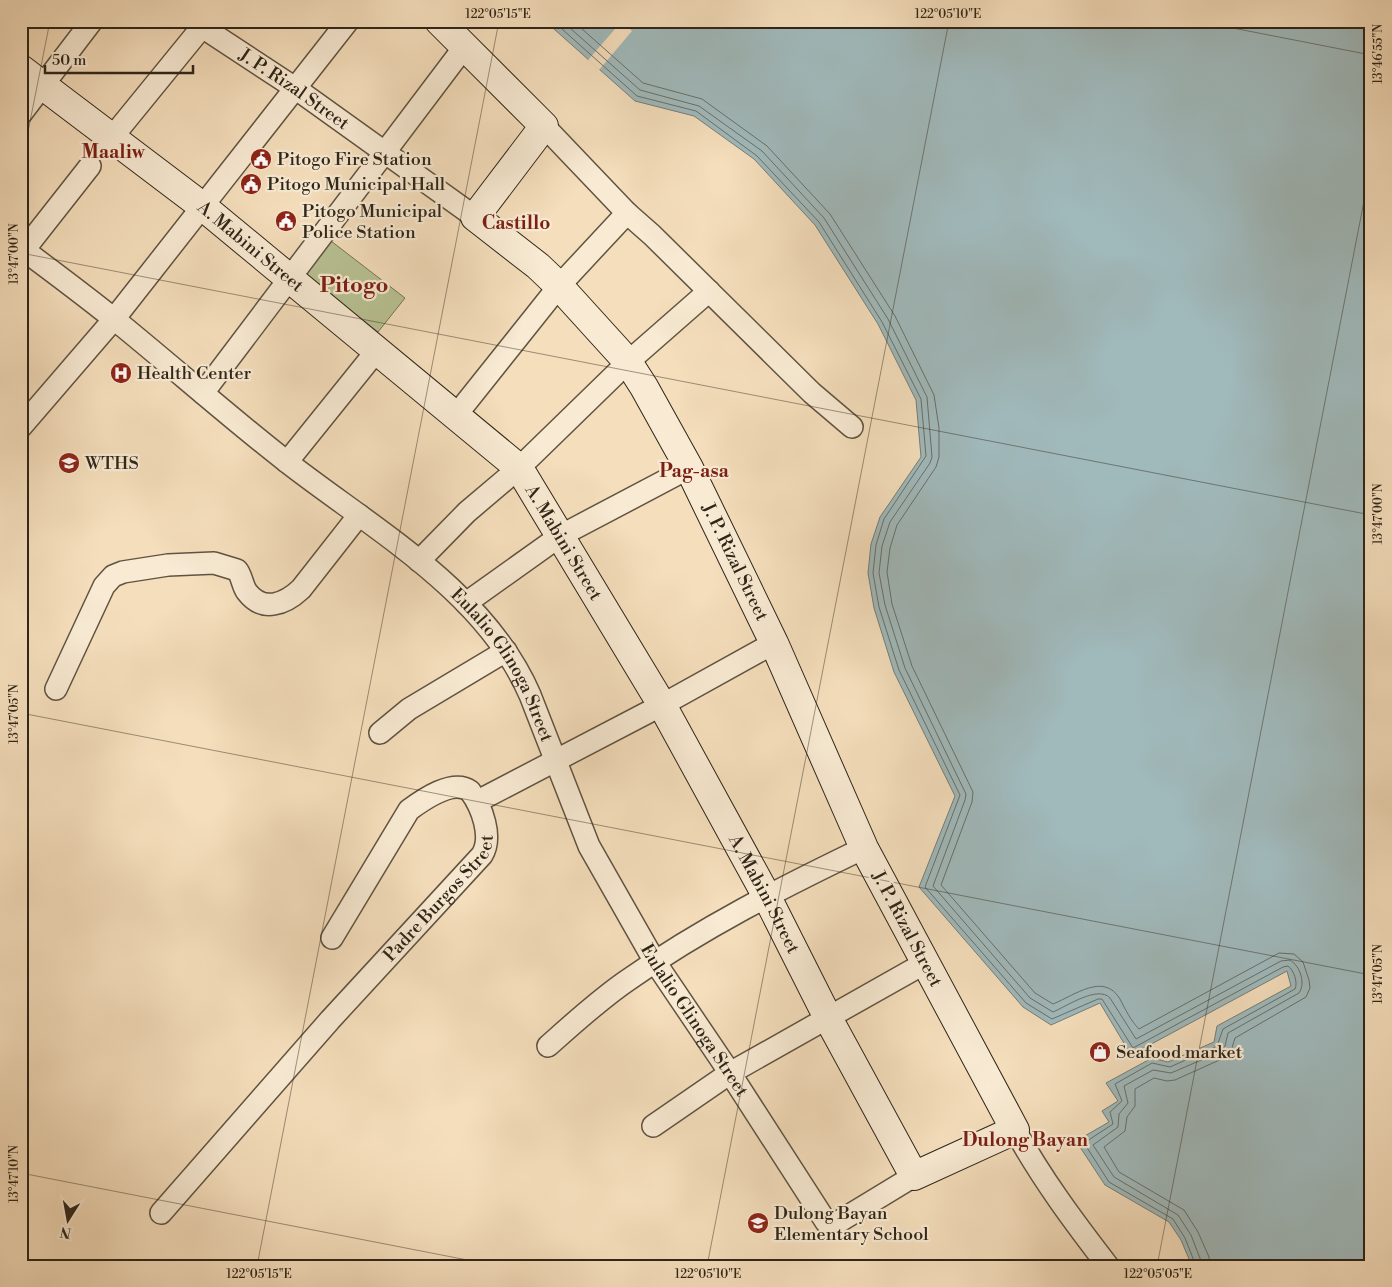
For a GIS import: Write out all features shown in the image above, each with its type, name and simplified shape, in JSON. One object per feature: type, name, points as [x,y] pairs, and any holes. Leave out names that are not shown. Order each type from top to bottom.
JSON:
[{"type":"street","points":[[21,114],[32,77],[92,21]]},
{"type":"street","points":[[21,427],[114,319],[348,21]]},
{"type":"street","points":[[439,21],[628,213],[812,392],[852,427]]},
{"type":"street","points":[[109,142],[197,24]]},
{"type":"street","name":"J. P. Rizal Street","points":[[197,24],[295,88],[475,217],[538,266],[559,286],[628,362],[689,468],[774,643],[864,848],[1015,1130]]},
{"type":"street","points":[[203,393],[465,46]]},
{"type":"street","name":"A. Mabini Street","points":[[32,77],[109,142],[202,206],[291,277],[519,468],[662,705],[766,895],[828,1018],[914,1176]]},
{"type":"street","points":[[475,217],[544,126]]},
{"type":"street","points":[[23,249],[90,166]]},
{"type":"street","points":[[456,414],[559,286],[628,213]]},
{"type":"street","name":"Eulalio Glinoga Street","points":[[23,249],[114,319],[287,462],[419,561],[466,603],[506,651],[520,672],[589,846],[655,962],[730,1073],[824,1220],[828,1224],[835,1224],[914,1176]]},
{"type":"street","points":[[419,561],[467,512],[519,468],[628,362],[709,291]]},
{"type":"street","points":[[287,462],[378,349]]},
{"type":"street","points":[[466,603],[560,536],[689,468]]},
{"type":"street","points":[[56,689],[104,586],[113,576],[123,572],[168,564],[214,563],[237,570],[247,591],[259,603],[267,605],[276,604],[291,598],[301,589],[359,515]]},
{"type":"street","name":"Padre Burgos Street","points":[[161,1213],[330,1020],[482,855],[487,842],[478,801],[662,705],[774,643]]},
{"type":"street","points":[[380,733],[409,709],[506,651]]},
{"type":"street","points":[[332,938],[409,810],[420,802],[455,787],[470,790],[478,801]]},
{"type":"street","points":[[548,1046],[626,981],[655,962],[766,895],[864,848]]},
{"type":"street","points":[[653,1126],[730,1073],[925,963]]},
{"type":"street","points":[[914,1176],[1015,1130],[1034,1166],[1064,1210],[1108,1266]]},
{"type":"green space","points":[[331,241],[405,298],[378,332],[305,275]]},
{"type":"water","points":[[545,21],[1371,21],[1371,1266],[1192,1266],[1181,1240],[1169,1222],[1105,1185],[1076,1141],[1109,1122],[1102,1111],[1118,1101],[1106,1083],[1152,1058],[1168,1062],[1214,1042],[1217,1026],[1291,986],[1287,971],[1131,1055],[1100,1003],[1051,1025],[1023,1007],[919,887],[955,796],[894,672],[874,608],[868,573],[871,544],[880,517],[921,457],[916,400],[878,324],[815,225],[754,159],[694,116],[635,101]]},
{"type":"pier","points":[[622,21],[632,31],[599,70],[588,60]]},
{"type":"place","name":"Pitogo Fire Station","points":[[261,159]]},
{"type":"place","name":"Pitogo Municipal Hall","points":[[251,184]]},
{"type":"place","name":"Pitogo Municipal Police Station","points":[[286,221]]},
{"type":"place","name":"Health Center","points":[[121,373]]},
{"type":"place","name":"WTHS","points":[[69,463]]},
{"type":"place","name":"Seafood market","points":[[1100,1052]]},
{"type":"place","name":"Dulong Bayan Elementary School","points":[[758,1223]]},
{"type":"district","name":"Maaliw","points":[[113,152]]},
{"type":"district","name":"Castillo","points":[[516,223]]},
{"type":"district","name":"Pitogo","points":[[354,285]]},
{"type":"district","name":"Pag-asa","points":[[694,471]]},
{"type":"district","name":"Dulong Bayan","points":[[1025,1140]]}]
